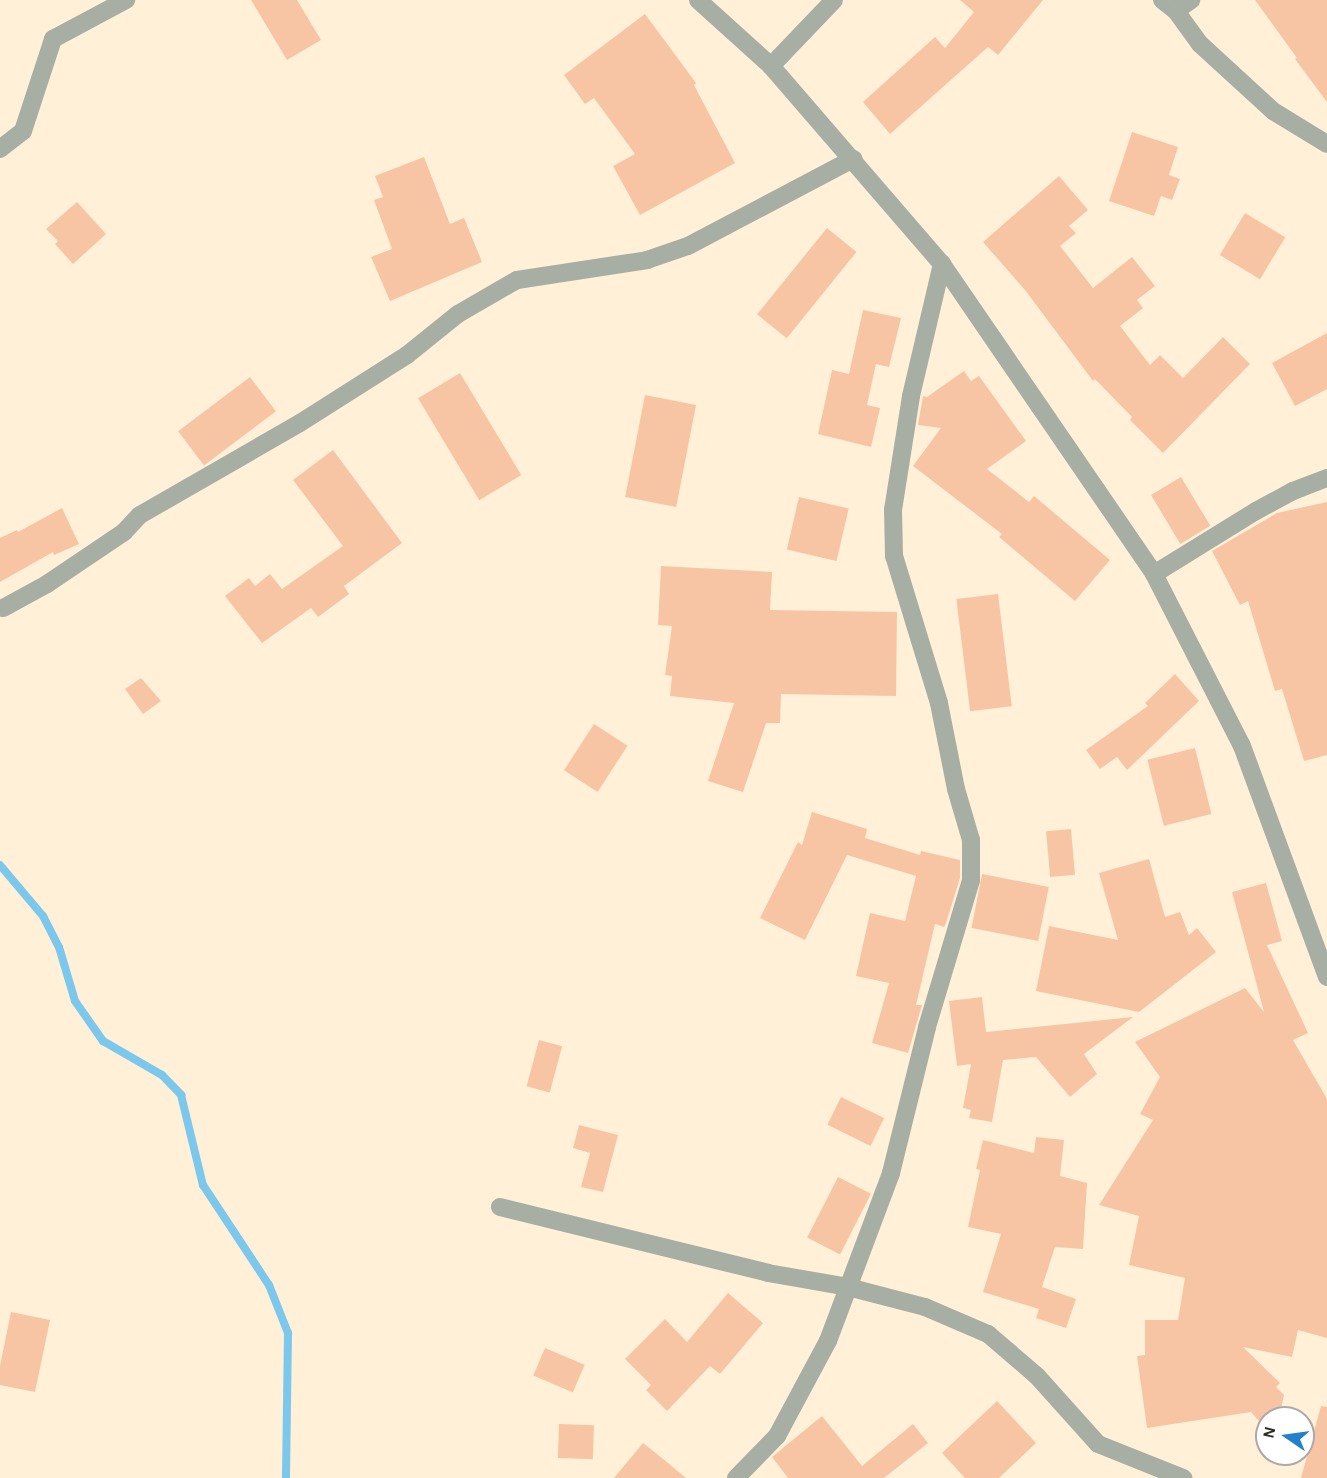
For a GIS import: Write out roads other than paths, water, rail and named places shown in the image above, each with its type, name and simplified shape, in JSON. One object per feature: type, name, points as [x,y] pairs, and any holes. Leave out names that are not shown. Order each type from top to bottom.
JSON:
[{"type":"street","points":[[0,149],[23,131],[53,39],[126,0]]},
{"type":"street","points":[[698,0],[771,66],[942,264],[1154,574],[1242,746],[1322,948],[1327,977]]},
{"type":"street","points":[[771,66],[834,0]]},
{"type":"street","points":[[1191,0],[1169,6],[1200,44],[1273,111],[1327,144]]},
{"type":"street","points":[[3,608],[47,584],[124,532],[140,515],[300,423],[407,355],[458,314],[517,280],[635,262],[688,246],[853,159]]},
{"type":"street","points":[[736,1478],[777,1436],[828,1341],[891,1173],[927,1027],[971,879],[971,840],[956,789],[939,703],[894,556],[893,510],[911,396],[942,264]]},
{"type":"street","points":[[1154,574],[1256,511],[1293,491],[1327,478]]},
{"type":"street","points":[[500,1207],[768,1273],[848,1287],[925,1306],[987,1334],[1037,1376],[1098,1444],[1183,1478]]},
{"type":"waterway","points":[[0,865],[43,916],[59,947],[75,1001],[103,1041],[162,1075],[181,1095],[203,1185],[269,1285],[288,1333],[286,1478]]}]
